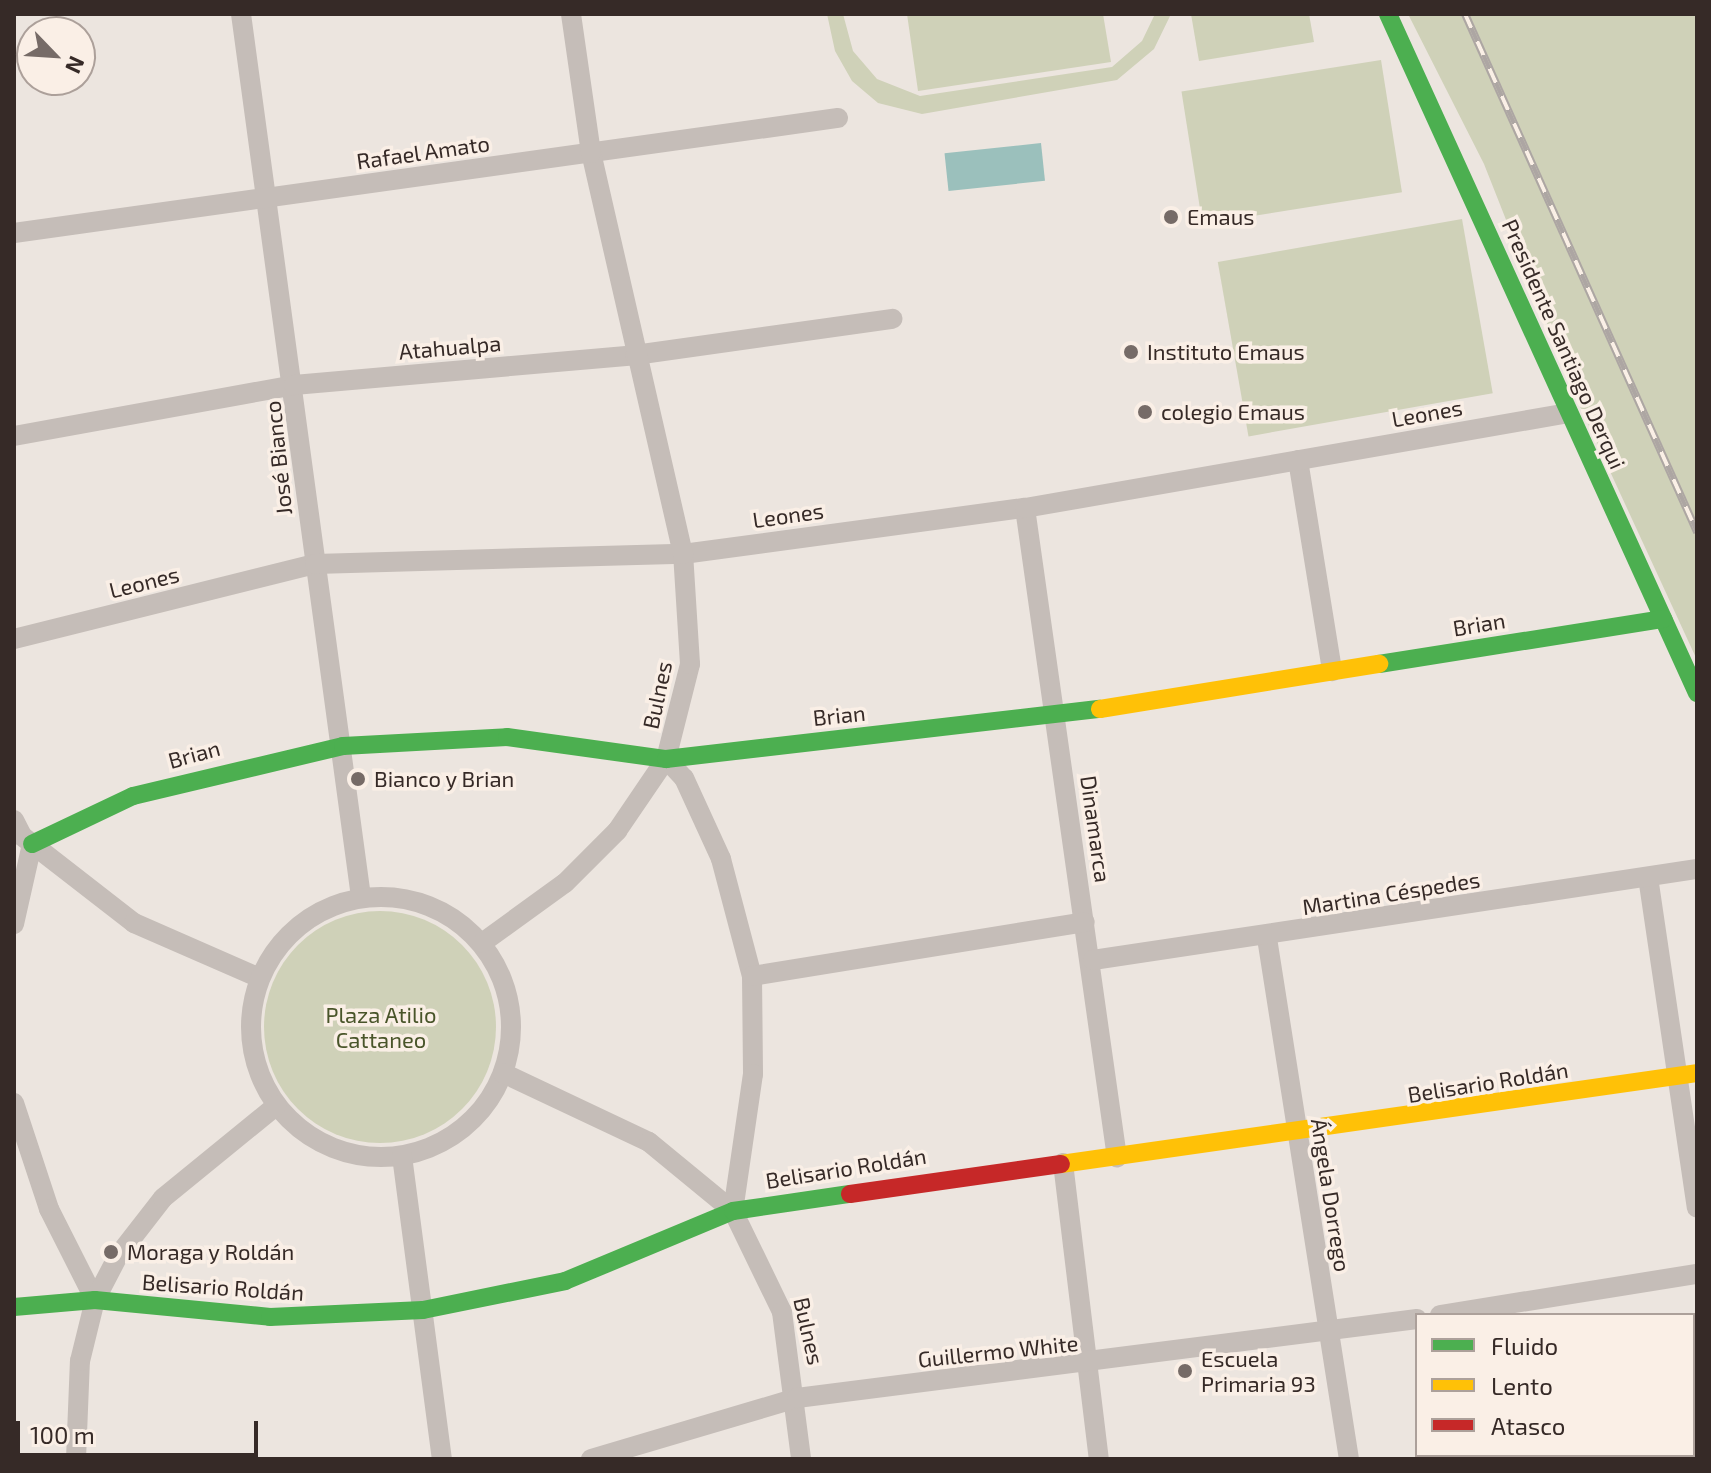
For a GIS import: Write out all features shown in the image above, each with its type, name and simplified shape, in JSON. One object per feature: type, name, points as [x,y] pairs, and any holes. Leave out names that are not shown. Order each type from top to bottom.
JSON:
[{"type":"street","name":"José Bianco","points":[[241,14],[294,385],[315,564],[343,746],[361,897]]},
{"type":"street","name":"Bulnes","points":[[571,14],[591,153],[683,554],[690,664],[666,759],[684,778],[721,859],[752,976],[753,1074],[733,1211],[782,1312],[797,1398],[801,1459]]},
{"type":"street","name":"Presidente Santiago Derqui","points":[[1388,14],[1697,693]]},
{"type":"street","name":"Rafael Amato","points":[[14,233],[838,118]]},
{"type":"street","name":"Atahualpa","points":[[14,436],[294,385],[635,355],[892,319]]},
{"type":"street","name":"Leones","points":[[14,639],[315,564],[683,554],[1025,508],[1568,413]]},
{"type":"street","points":[[1298,460],[1332,671]]},
{"type":"street","name":"Dinamarca","points":[[1025,508],[1093,960],[1117,1158]]},
{"type":"street","name":"Brian","points":[[21,835],[133,796],[343,746],[507,737],[666,759],[1056,716],[1663,619]]},
{"type":"street","points":[[482,943],[593,858],[666,759]]},
{"type":"street","points":[[14,924],[21,835]]},
{"type":"street","points":[[21,835],[134,923],[260,978]]},
{"type":"street","name":"Martina Céspedes","points":[[1093,960],[1267,938],[1697,869]]},
{"type":"street","points":[[1648,877],[1687,1075],[1697,1207]]},
{"type":"street","points":[[361,897],[426,903],[482,943],[510,1005],[503,1073],[463,1128],[402,1156],[332,1148],[276,1106],[256,1065],[250,1021],[260,978],[294,931],[317,913],[361,897]]},
{"type":"street","points":[[752,976],[1085,922]]},
{"type":"street","name":"Ángela Dorrego","points":[[1267,938],[1349,1459]]},
{"type":"street","points":[[503,1073],[649,1142],[733,1211]]},
{"type":"street","name":"Belisario Roldán","points":[[14,1307],[95,1300],[270,1317],[423,1310],[565,1281],[733,1211],[1063,1163],[1297,1136],[1687,1075]]},
{"type":"street","points":[[14,1103],[52,1218],[95,1300]]},
{"type":"street","points":[[76,1459],[75,1396],[95,1300],[147,1214],[276,1106]]},
{"type":"street","points":[[402,1156],[442,1459]]},
{"type":"street","points":[[1063,1163],[1099,1459]]},
{"type":"street","points":[[1453,1313],[1697,1274]]},
{"type":"street","name":"Guillermo White","points":[[591,1459],[797,1398],[1088,1366],[1415,1319]]},
{"type":"green space","points":[[827,14],[843,14],[853,51],[877,79],[920,96],[1112,67],[1142,41],[1155,14],[1171,14],[1154,49],[1117,80],[922,114],[878,103],[852,81],[835,51]]},
{"type":"green space","points":[[907,14],[1103,14],[1111,62],[918,91]]},
{"type":"green space","points":[[1191,14],[1309,14],[1314,42],[1199,61]]},
{"type":"green space","points":[[1408,14],[1697,14],[1697,660],[1578,402],[1484,164]]},
{"type":"green space","points":[[1381,60],[1402,192],[1202,224],[1181,92]]},
{"type":"green space","points":[[1462,219],[1493,393],[1249,436],[1218,262]]},
{"type":"green space","name":"Plaza Atilio Cattaneo","points":[[380,911],[403,913],[424,920],[462,945],[487,983],[494,1004],[494,1050],[487,1071],[462,1109],[424,1134],[403,1141],[380,1143],[357,1141],[336,1134],[298,1109],[273,1071],[266,1050],[264,1027],[266,1004],[273,983],[298,945],[336,920],[357,913]]},
{"type":"water","points":[[1041,143],[1045,181],[949,191],[945,153]]},
{"type":"railway","points":[[1465,14],[1697,532]]},
{"type":"traffic: fast","points":[[1388,14],[1697,693]]},
{"type":"traffic: fast","points":[[1379,664],[1663,619]]},
{"type":"traffic: fast","points":[[32,844],[133,796],[343,746],[507,737],[666,759],[1100,709]]},
{"type":"traffic: fast","points":[[14,1307],[95,1300],[270,1317],[423,1310],[565,1281],[733,1211],[850,1194]]},
{"type":"traffic: slow","points":[[1100,709],[1379,664]]},
{"type":"traffic: slow","points":[[1061,1164],[1697,1073]]},
{"type":"traffic: jam","points":[[850,1194],[1061,1164]]},
{"type":"place","name":"Emaus","points":[[1171,217]]},
{"type":"place","name":"Instituto Emaus","points":[[1131,352]]},
{"type":"place","name":"colegio Emaus","points":[[1145,412]]},
{"type":"place","name":"Bianco y Brian","points":[[358,779]]},
{"type":"place","name":"Moraga y Roldán","points":[[111,1252]]},
{"type":"place","name":"Escuela Primaria 93","points":[[1185,1371]]}]
